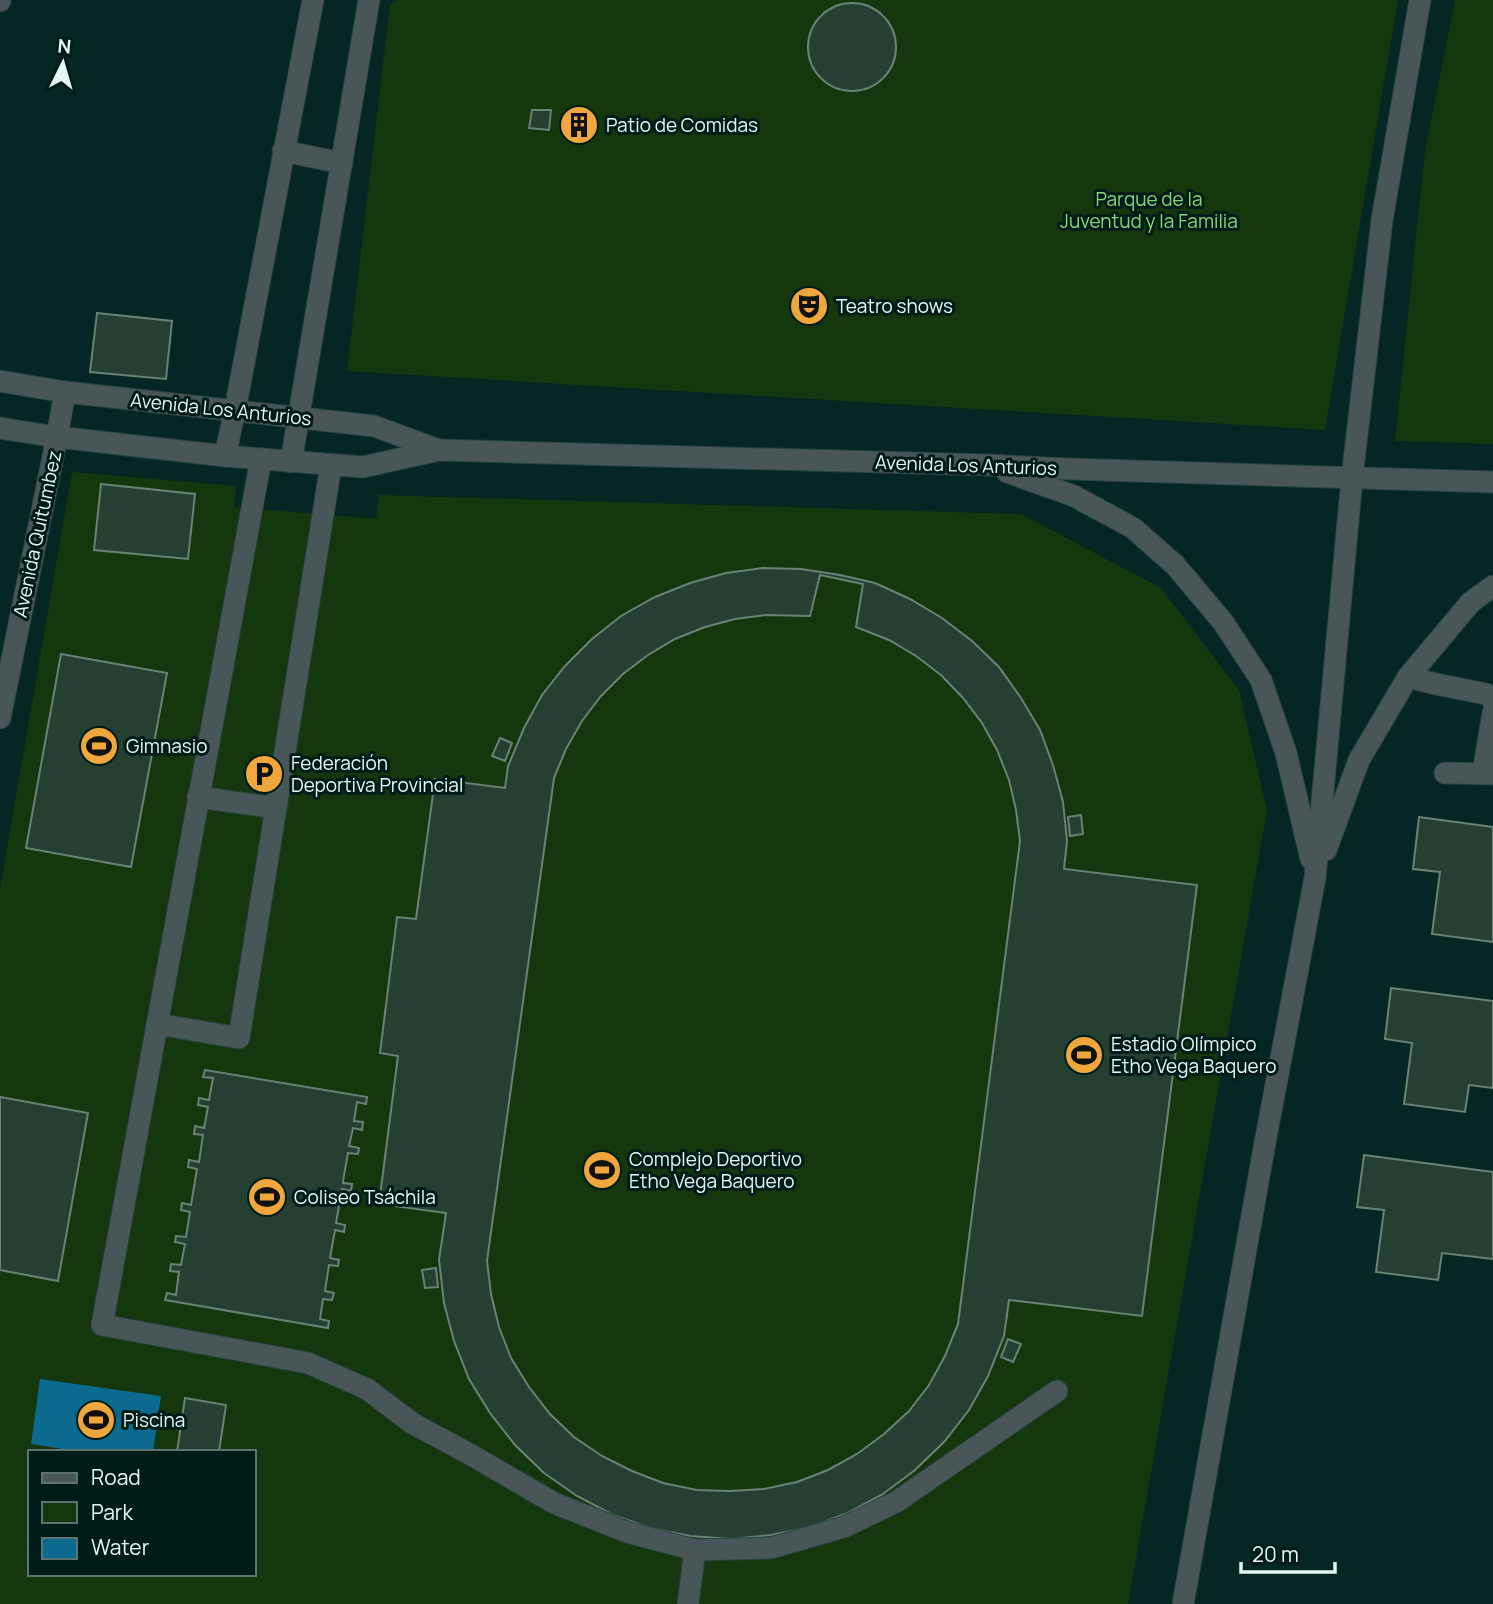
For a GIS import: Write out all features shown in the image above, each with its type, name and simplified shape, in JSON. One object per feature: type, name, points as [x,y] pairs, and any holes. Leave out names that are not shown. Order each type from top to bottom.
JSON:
[{"type":"street","points":[[225,456],[313,0]]},
{"type":"street","points":[[291,462],[369,0]]},
{"type":"street","points":[[1183,1604],[1315,878],[1352,478],[1381,220],[1420,0]]},
{"type":"street","points":[[283,151],[342,163]]},
{"type":"street","name":"Avenida Los Anturios","points":[[0,381],[65,392],[374,426],[439,450]]},
{"type":"street","name":"Avenida Quitumbez","points":[[0,718],[65,392]]},
{"type":"street","name":"Avenida Los Anturios","points":[[0,428],[225,456],[363,467],[439,450],[1493,482]]},
{"type":"street","points":[[261,459],[102,1325],[308,1363],[367,1389],[412,1423],[554,1503],[626,1532],[695,1550],[771,1548],[844,1527],[896,1502],[1057,1391]]},
{"type":"street","points":[[157,1024],[239,1038],[331,465]]},
{"type":"street","points":[[987,465],[1074,496],[1133,528],[1175,565],[1223,622],[1261,681],[1286,753],[1315,878]]},
{"type":"street","points":[[1315,878],[1359,760],[1408,677],[1471,602],[1493,586]]},
{"type":"street","points":[[1408,677],[1486,694],[1493,701]]},
{"type":"street","points":[[1445,773],[1488,774],[1493,713]]},
{"type":"street","points":[[198,797],[276,808]]},
{"type":"street","points":[[688,1604],[695,1550]]},
{"type":"green space","name":"Parque de la Juventud y la Familia","points":[[397,0],[1398,0],[1325,430],[347,371],[390,5]]},
{"type":"green space","points":[[1455,0],[1493,0],[1493,444],[1395,441],[1425,151]]},
{"type":"green space","name":"Complejo Deportivo Etho Vega Baquero","points":[[72,472],[236,486],[234,507],[376,519],[379,495],[1021,514],[1161,588],[1239,690],[1267,810],[1128,1604],[0,1604],[0,889]]},
{"type":"water","name":"Piscina","points":[[40,1379],[161,1396],[153,1450],[69,1450],[31,1444]]},
{"type":"building","points":[[852,3],[869,7],[883,16],[892,30],[896,47],[892,64],[883,78],[869,87],[852,91],[835,87],[821,78],[812,64],[808,47],[812,30],[821,16],[835,7]]},
{"type":"building","points":[[532,110],[551,110],[549,130],[529,128]]},
{"type":"building","name":"Patio de Comidas","points":[[570,115],[589,117],[587,134],[568,132]]},
{"type":"building","points":[[97,313],[172,321],[166,379],[90,372]]},
{"type":"building","points":[[101,484],[195,494],[188,559],[94,550]]},
{"type":"building","name":"Estadio Olímpico Etho Vega Baquero","points":[[763,568],[801,569],[840,575],[875,583],[942,618],[972,641],[999,667],[1040,730],[1063,802],[1067,841],[1064,869],[1197,885],[1142,1316],[1009,1300],[1004,1336],[988,1376],[969,1410],[944,1442],[915,1470],[883,1494],[848,1513],[810,1527],[731,1539],[690,1536],[651,1528],[613,1515],[577,1496],[544,1473],[515,1445],[490,1413],[469,1379],[454,1341],[444,1303],[439,1260],[446,1213],[379,1204],[398,1056],[380,1053],[397,917],[416,919],[435,779],[505,788],[508,766],[542,695],[565,666],[592,639],[621,616],[655,597],[726,573]],"holes":[[[820,575],[863,584],[856,627],[889,640],[941,675],[982,723],[1009,780],[1020,841],[958,1324],[929,1385],[909,1411],[857,1454],[828,1470],[797,1482],[764,1489],[697,1490],[663,1483],[632,1471],[602,1456],[574,1437],[550,1414],[511,1358],[499,1327],[491,1294],[487,1261],[554,778],[582,721],[601,696],[623,674],[648,655],[675,639],[735,619],[766,615],[810,616]]]},
{"type":"building","name":"Gimnasio","points":[[61,654],[167,673],[131,867],[26,848]]},
{"type":"building","points":[[500,738],[512,743],[505,761],[492,756]]},
{"type":"building","points":[[1081,815],[1083,834],[1070,836],[1068,817]]},
{"type":"building","points":[[1419,817],[1493,827],[1493,942],[1432,934],[1440,872],[1413,869]]},
{"type":"building","points":[[1391,988],[1493,1001],[1493,1088],[1469,1085],[1465,1112],[1404,1104],[1412,1043],[1385,1039]]},
{"type":"building","name":"Coliseo Tsáchila","points":[[205,1070],[367,1097],[366,1104],[357,1102],[354,1121],[363,1122],[362,1130],[353,1128],[349,1146],[359,1148],[358,1154],[348,1153],[343,1183],[352,1184],[351,1191],[342,1189],[336,1223],[345,1225],[344,1232],[335,1230],[330,1258],[339,1260],[338,1266],[329,1265],[325,1291],[334,1293],[332,1300],[323,1299],[320,1319],[329,1321],[328,1328],[165,1300],[167,1293],[176,1295],[179,1272],[170,1271],[171,1264],[181,1265],[185,1244],[175,1242],[176,1236],[186,1237],[190,1212],[181,1210],[182,1203],[191,1205],[197,1169],[188,1167],[189,1160],[199,1162],[203,1135],[194,1134],[195,1126],[204,1128],[208,1107],[198,1105],[199,1098],[209,1100],[213,1078],[203,1077]]},
{"type":"building","points":[[0,1097],[88,1113],[58,1281],[0,1270]]},
{"type":"building","points":[[1364,1155],[1493,1172],[1493,1259],[1442,1253],[1438,1280],[1376,1272],[1384,1210],[1357,1207]]},
{"type":"building","points":[[436,1268],[438,1287],[425,1288],[422,1270]]},
{"type":"building","points":[[1008,1339],[1021,1344],[1013,1362],[1001,1357]]},
{"type":"building","points":[[185,1398],[226,1405],[219,1450],[177,1450]]},
{"type":"place","name":"Patio de Comidas","points":[[579,125]]},
{"type":"place","name":"Teatro shows","points":[[809,306]]},
{"type":"place","name":"Gimnasio","points":[[99,746]]},
{"type":"place","name":"Federación Deportiva Provincial","points":[[264,774]]},
{"type":"place","name":"Estadio Olímpico Etho Vega Baquero","points":[[1084,1055]]},
{"type":"place","name":"Complejo Deportivo Etho Vega Baquero","points":[[602,1170]]},
{"type":"place","name":"Coliseo Tsáchila","points":[[267,1197]]},
{"type":"place","name":"Piscina","points":[[96,1420]]}]
